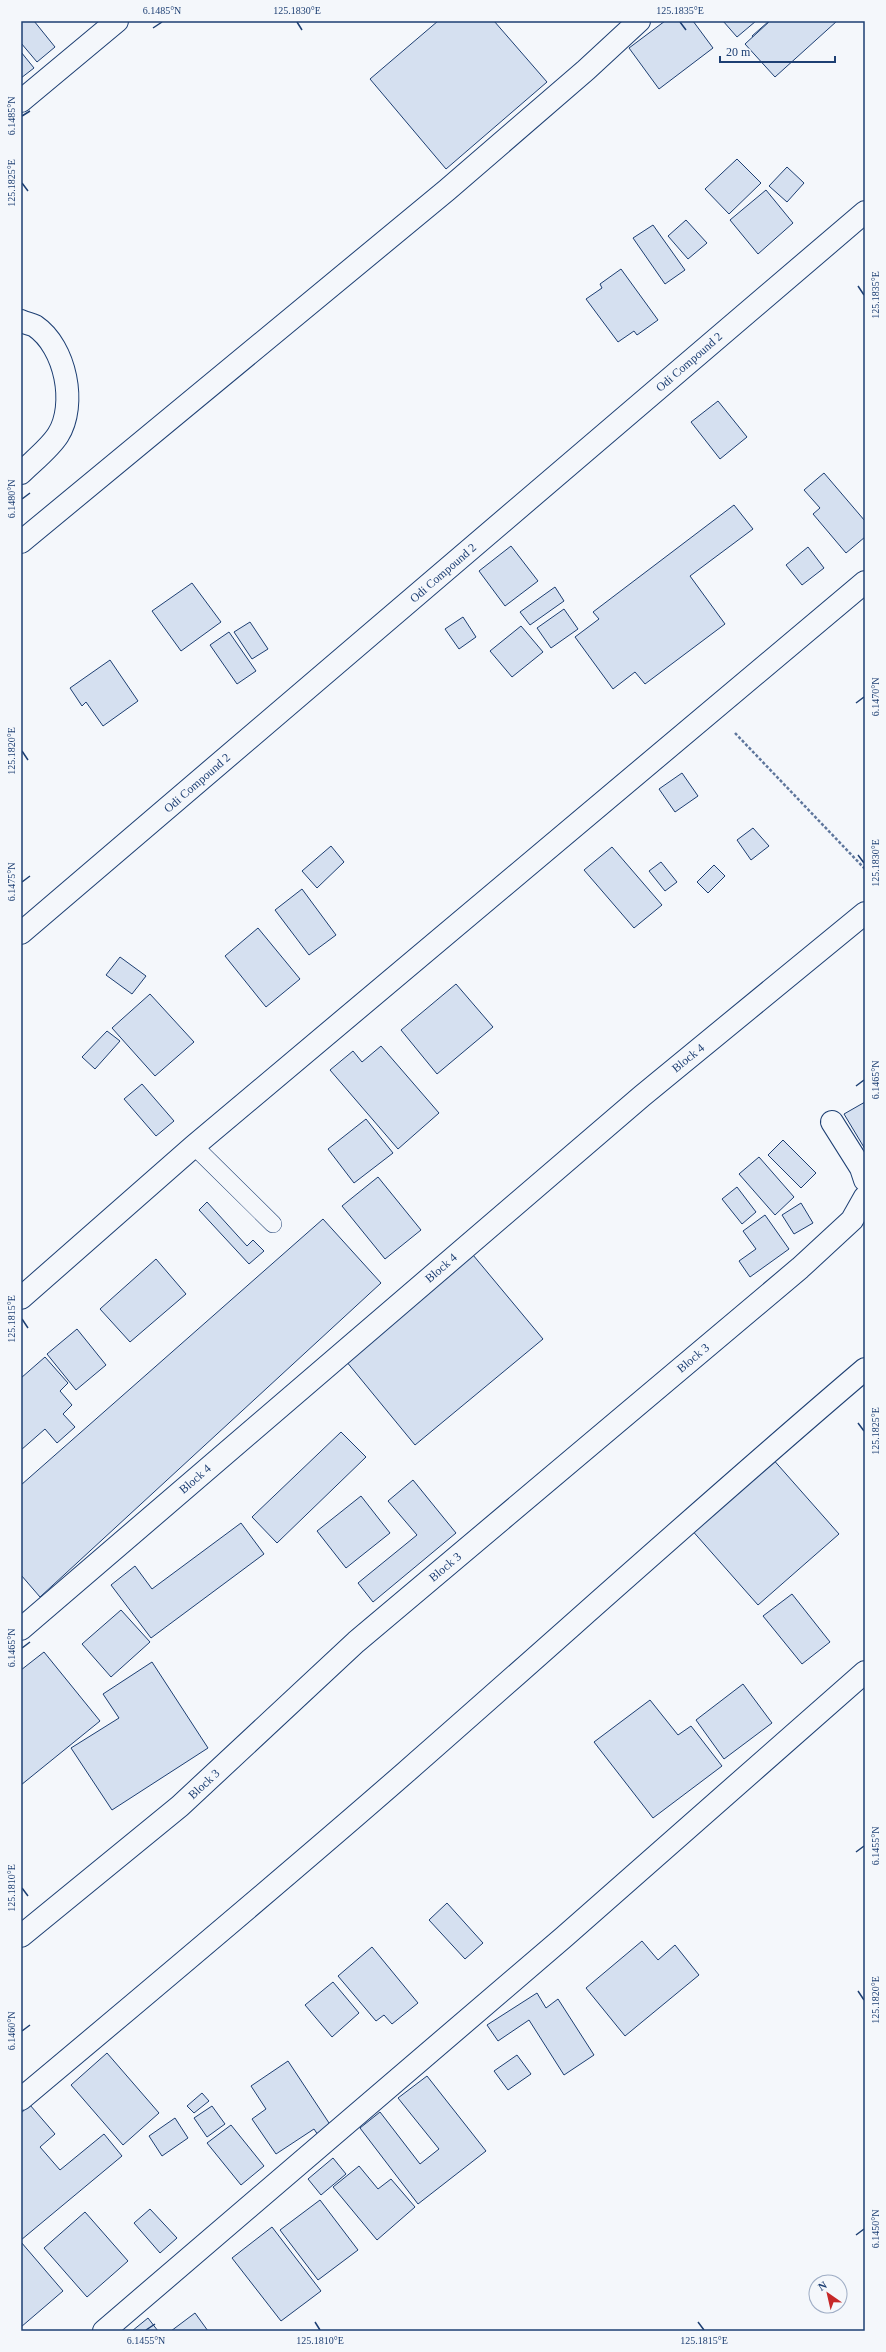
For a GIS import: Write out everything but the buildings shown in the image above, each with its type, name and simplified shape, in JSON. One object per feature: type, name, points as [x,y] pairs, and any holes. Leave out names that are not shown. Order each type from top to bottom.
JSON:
[{"type":"street","points":[[21,101],[117,21]]},
{"type":"street","points":[[21,542],[447,190],[586,70],[639,21]]},
{"type":"street","name":"Odi Compound 2","points":[[21,933],[865,212]]},
{"type":"street","points":[[21,321],[35,326],[51,342],[60,360],[67,385],[68,413],[57,435],[21,473]]},
{"type":"street","points":[[21,1298],[194,1146],[865,582]]},
{"type":"street","name":"Block 4","points":[[21,1628],[642,1096],[865,914]]},
{"type":"street","points":[[832,1122],[860,1168],[865,1180]]},
{"type":"street","name":"Block 3","points":[[21,1936],[180,1806],[356,1642],[800,1268],[852,1220],[865,1197]]},
{"type":"street","points":[[21,2099],[392,1783],[734,1481],[865,1369]]},
{"type":"street","points":[[104,2331],[558,1942],[865,1672]]},
{"type":"lane","points":[[194,1146],[274,1224]]},
{"type":"path","points":[[712,710],[865,869]]}]
